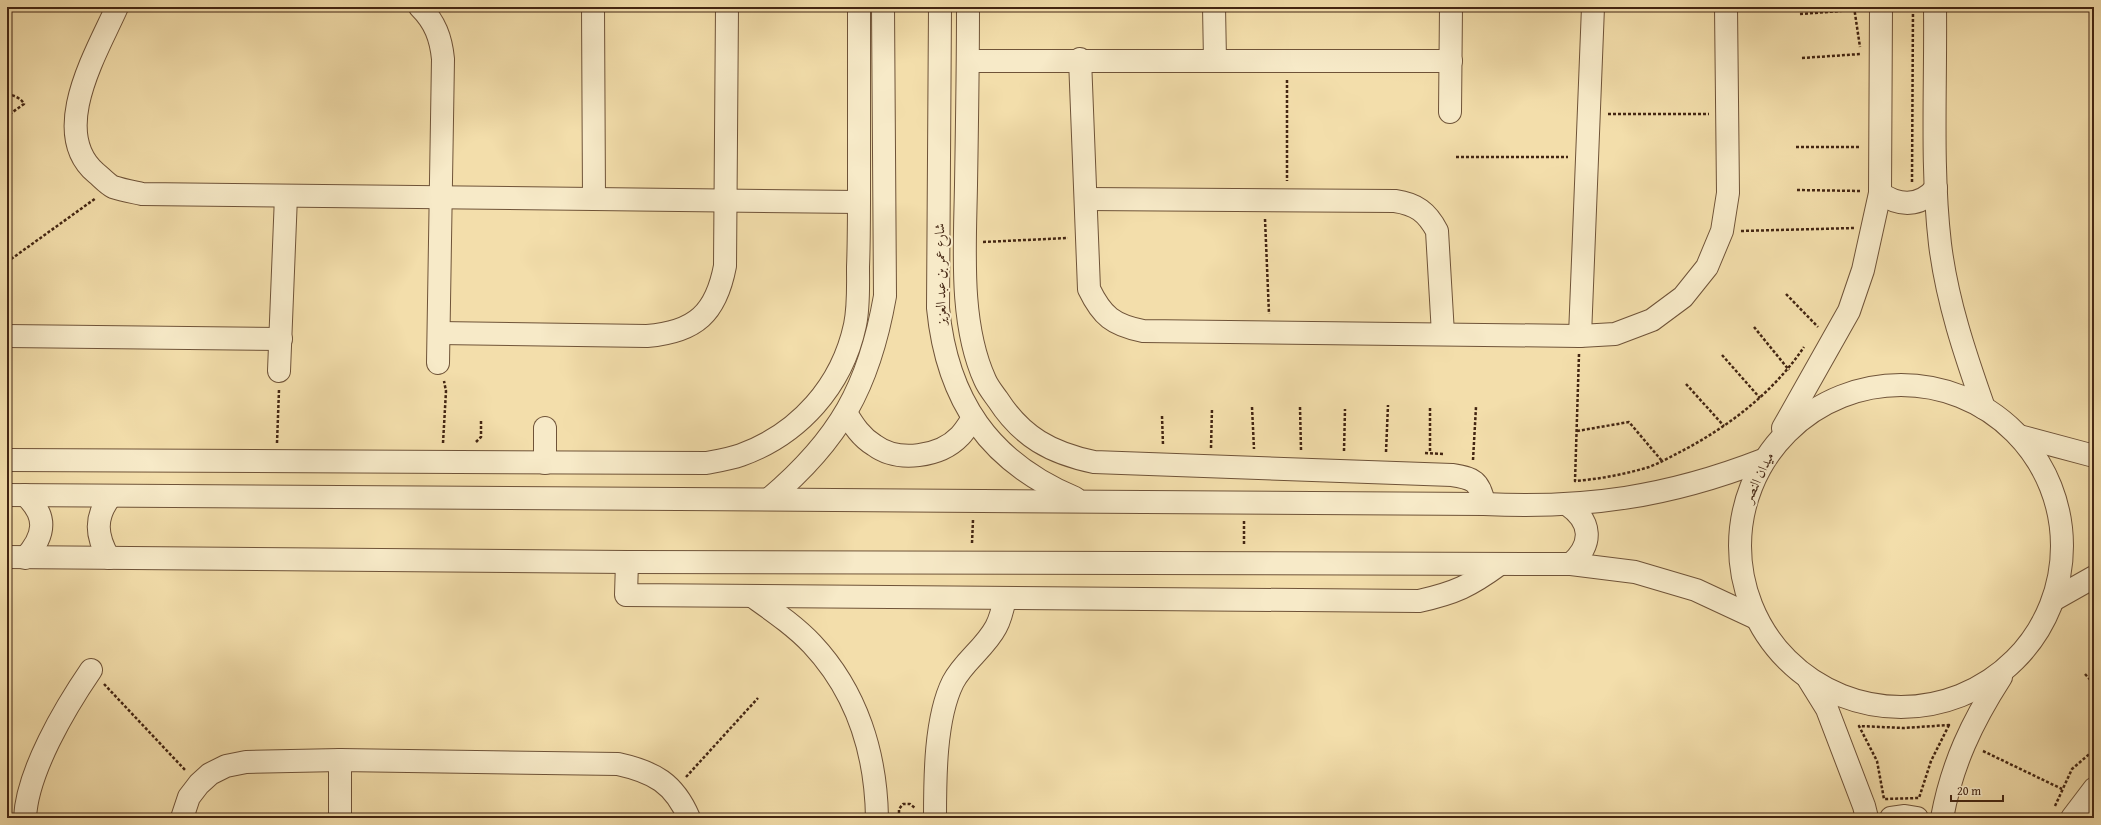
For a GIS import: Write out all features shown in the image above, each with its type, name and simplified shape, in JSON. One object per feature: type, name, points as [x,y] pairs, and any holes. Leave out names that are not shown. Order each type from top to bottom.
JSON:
[{"type":"street","points":[[117,7],[81,87],[76,112],[76,141],[88,166],[112,186],[142,194],[859,202]]},
{"type":"street","points":[[420,7],[436,28],[441,42],[442,54],[438,363]]},
{"type":"street","points":[[593,7],[594,199]]},
{"type":"street","points":[[439,333],[648,336],[671,334],[692,325],[709,309],[721,288],[725,266],[724,201],[727,7]]},
{"type":"street","points":[[7,460],[706,463],[740,456],[772,441],[801,420],[822,398],[834,379],[850,345],[855,323],[858,301],[859,7]]},
{"type":"street","points":[[769,499],[796,477],[820,450],[846,413],[870,362],[879,329],[885,296],[883,7]]},
{"type":"street","name":"شارع عمر بن عبد العزيز","points":[[940,7],[938,308],[941,338],[948,366],[956,386],[974,418],[995,446],[1021,469],[1051,488],[1083,502]]},
{"type":"street","points":[[968,7],[965,237],[968,307],[977,360],[985,381],[1006,413],[1027,434],[1049,447],[1076,458],[1110,464],[1441,474],[1472,480],[1478,484],[1482,492],[1484,504]]},
{"type":"street","points":[[1214,7],[1216,60]]},
{"type":"street","points":[[1450,112],[1451,7]]},
{"type":"street","points":[[1580,336],[1593,7]]},
{"type":"street","points":[[1080,59],[1089,289],[1097,305],[1109,319],[1125,328],[1143,331],[1580,336],[1615,334],[1652,320],[1683,297],[1707,266],[1722,231],[1728,193],[1726,7]]},
{"type":"street","points":[[16,495],[974,500],[1484,504],[1530,506],[1568,505],[1614,500],[1659,492],[1728,474],[1769,453],[1849,311],[1863,270],[1866,191],[1881,7]]},
{"type":"street","points":[[1935,7],[1936,188],[1940,244],[1950,300],[1965,354],[1984,408]]},
{"type":"street","points":[[859,47],[883,46]]},
{"type":"street","points":[[968,61],[1080,59],[1451,61]]},
{"type":"street","points":[[1866,191],[1899,203],[1910,204],[1924,198],[1936,188]]},
{"type":"street","points":[[279,371],[286,196]]},
{"type":"street","points":[[1086,199],[1395,200],[1409,203],[1421,209],[1431,219],[1437,231],[1443,334]]},
{"type":"street","points":[[939,232],[965,237]]},
{"type":"street","points":[[7,335],[281,339]]},
{"type":"street","name":"ميدان النصر","points":[[1911,385],[1949,392],[1984,408],[2019,436],[2045,472],[2060,512],[2063,556],[2054,599],[2035,637],[2007,668],[1971,692],[1931,705],[1889,708],[1847,699],[1809,680],[1778,652],[1754,617],[1739,565],[1742,510],[1769,453],[1802,418],[1828,402],[1872,387],[1911,385]]},
{"type":"street","points":[[846,413],[858,432],[875,446],[896,454],[919,456],[941,449],[960,437],[974,418]]},
{"type":"street","points":[[545,428],[545,463]]},
{"type":"street","points":[[2019,436],[2094,456]]},
{"type":"street","points":[[482,498],[483,463]]},
{"type":"street","points":[[16,495],[34,503],[40,513],[42,530],[37,545],[16,558]]},
{"type":"street","points":[[109,558],[102,546],[99,533],[99,519],[103,505],[111,496]]},
{"type":"street","points":[[1568,505],[1578,512],[1584,522],[1587,534],[1586,545],[1580,556],[1571,564]]},
{"type":"street","points":[[16,558],[627,562],[1571,564],[1635,572],[1696,590],[1754,617]]},
{"type":"street","points":[[627,562],[626,595],[1419,601],[1448,594],[1475,582],[1500,564]]},
{"type":"street","points":[[2054,599],[2094,577]]},
{"type":"street","points":[[752,596],[784,619],[812,645],[840,681],[861,721],[873,765],[878,818]]},
{"type":"street","points":[[926,815],[938,754],[945,706],[952,683],[962,666],[996,628],[1003,612],[1006,598]]},
{"type":"street","points":[[1942,818],[1948,789],[1964,742],[1984,704],[2007,668]]},
{"type":"street","points":[[19,815],[56,726],[90,670]]},
{"type":"street","points":[[1809,680],[1826,709],[1864,806],[1867,818]]},
{"type":"street","points":[[340,760],[340,818]]},
{"type":"street","points":[[182,818],[189,797],[198,784],[210,774],[226,766],[246,762],[340,760],[618,764],[641,769],[662,780],[683,804],[689,818]]},
{"type":"street","points":[[2063,815],[2092,796]]},
{"type":"street","points":[[1891,818],[1905,816],[1918,808]]},
{"type":"path","points":[[1910,186],[1913,7]]},
{"type":"path","points":[[1800,14],[1854,8],[1861,61]]},
{"type":"path","points":[[1802,58],[1861,54]]},
{"type":"path","points":[[1287,60],[1287,200]]},
{"type":"path","points":[[7,95],[11,94],[24,104],[7,116]]},
{"type":"path","points":[[1589,114],[1727,114]]},
{"type":"path","points":[[1863,140],[1863,154]]},
{"type":"path","points":[[1796,147],[1863,147]]},
{"type":"path","points":[[1456,156],[1587,157]]},
{"type":"path","points":[[7,262],[112,186]]},
{"type":"path","points":[[1797,190],[1866,191]]},
{"type":"path","points":[[1264,200],[1270,332]]},
{"type":"path","points":[[1722,231],[1858,228]]},
{"type":"path","points":[[965,237],[1087,238]]},
{"type":"path","points":[[1786,294],[1818,327]]},
{"type":"path","points":[[1814,333],[1821,322]]},
{"type":"path","points":[[1754,327],[1789,370]]},
{"type":"path","points":[[1580,336],[1575,481],[1619,474],[1650,466],[1662,461],[1724,426],[1760,398],[1789,370],[1806,345]]},
{"type":"path","points":[[1722,355],[1760,398]]},
{"type":"path","points":[[1686,384],[1724,426]]},
{"type":"path","points":[[443,444],[446,391]]},
{"type":"path","points":[[277,443],[278,396]]},
{"type":"path","points":[[1386,452],[1388,405]]},
{"type":"path","points":[[1252,407],[1254,450]]},
{"type":"path","points":[[1300,407],[1301,451]]},
{"type":"path","points":[[1472,480],[1476,407]]},
{"type":"path","points":[[1211,449],[1212,408]]},
{"type":"path","points":[[1430,408],[1430,453]]},
{"type":"path","points":[[1344,451],[1345,409]]},
{"type":"path","points":[[1162,416],[1163,448]]},
{"type":"path","points":[[1577,431],[1629,422],[1662,461]]},
{"type":"path","points":[[972,562],[974,500]]},
{"type":"path","points":[[1244,503],[1244,563]]},
{"type":"path","points":[[90,670],[198,784]]},
{"type":"path","points":[[2084,674],[2094,684]]},
{"type":"path","points":[[673,791],[758,698]]},
{"type":"path","points":[[1948,725],[1932,761],[1918,808],[1884,799],[1877,761],[1859,726],[1904,728],[1948,725]]},
{"type":"path","points":[[1964,742],[2062,789]]},
{"type":"path","points":[[2063,815],[2062,789],[2072,769],[2094,750]]},
{"type":"path","points":[[899,818],[899,809],[903,804],[913,805],[926,815]]}]
